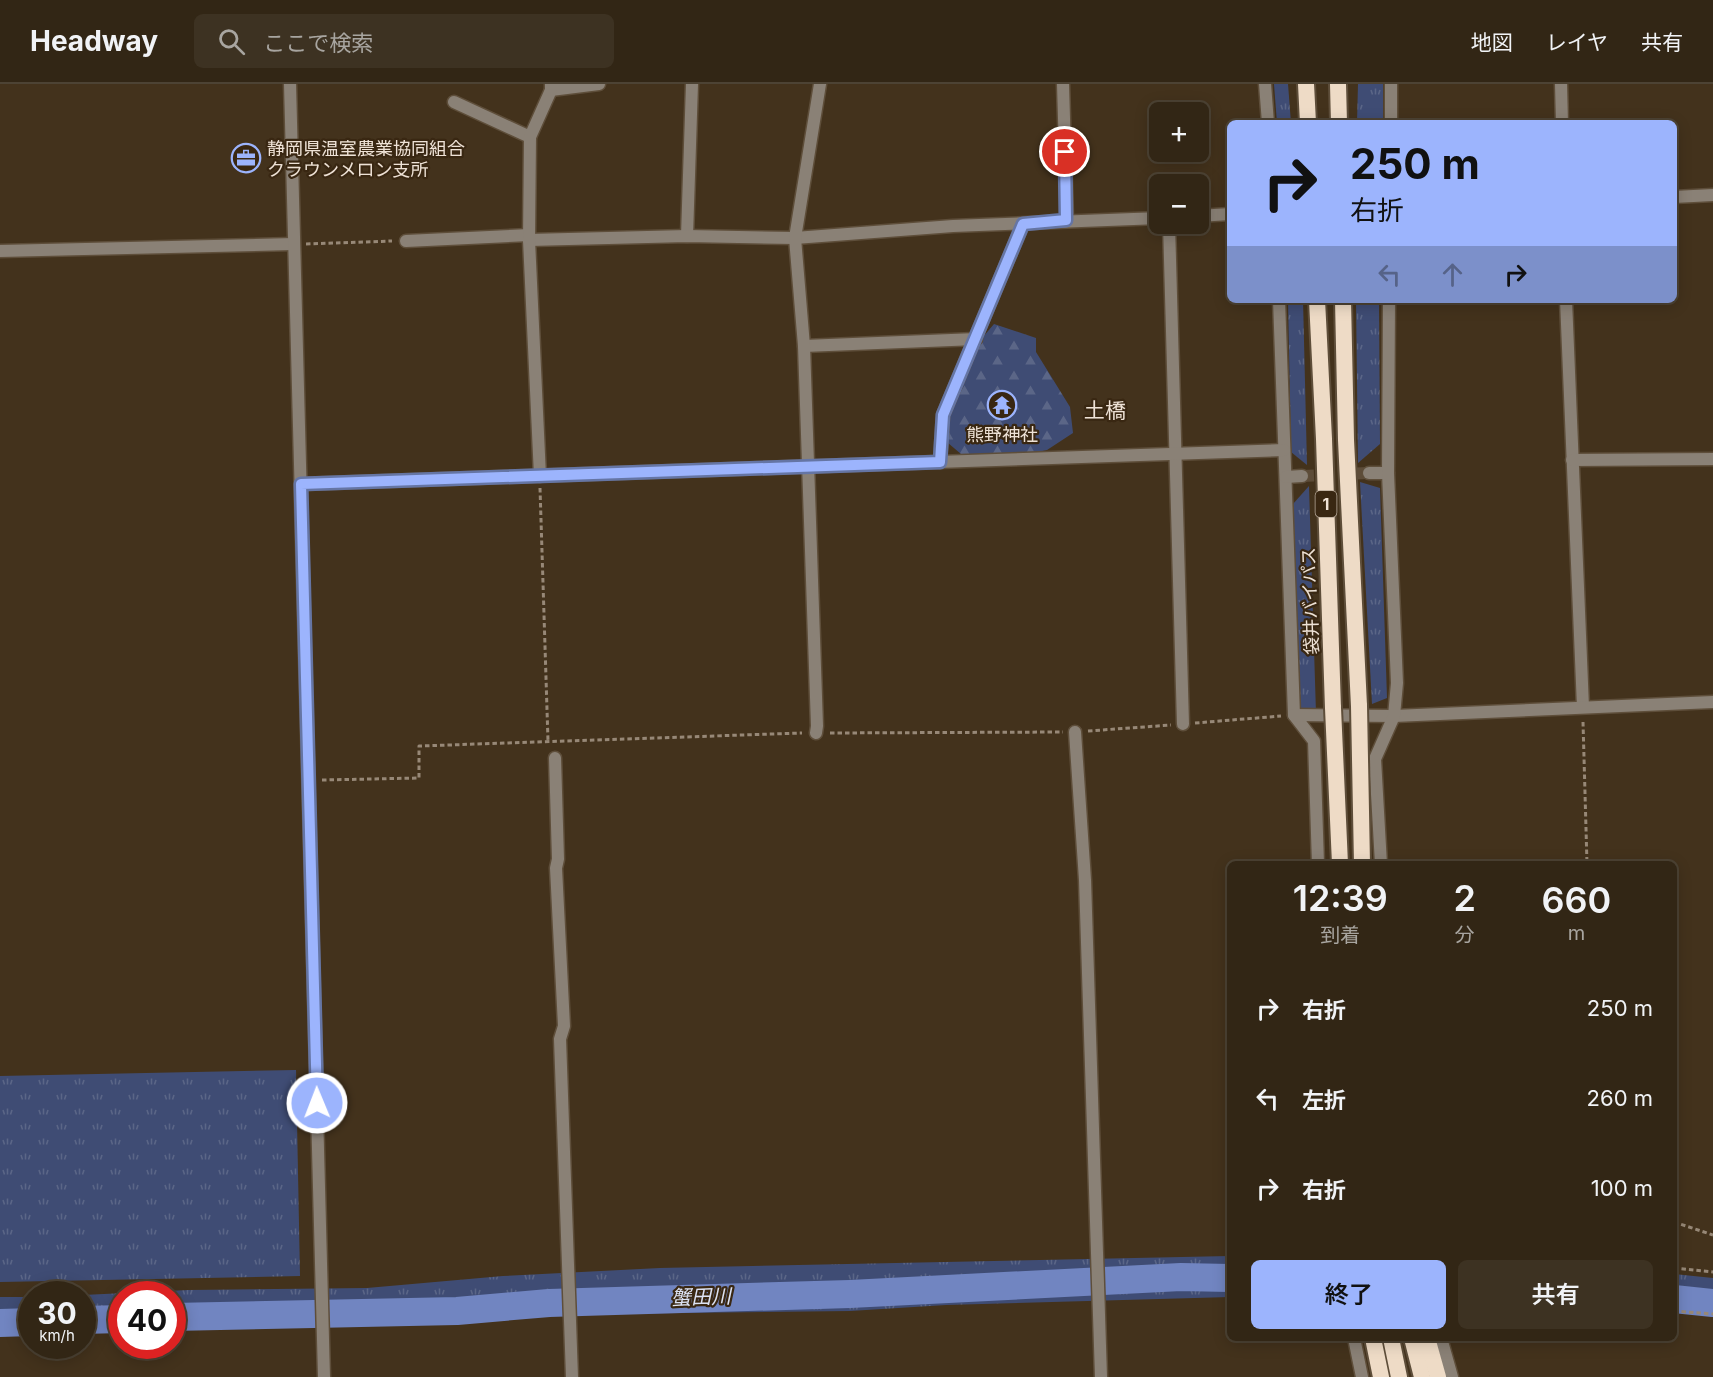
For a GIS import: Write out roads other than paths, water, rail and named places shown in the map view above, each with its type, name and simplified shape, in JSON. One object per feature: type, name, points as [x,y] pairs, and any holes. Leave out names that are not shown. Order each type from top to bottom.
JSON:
[{"type":"highway","points":[[1306,84],[1308,120]]},
{"type":"highway","points":[[1338,84],[1339,120]]},
{"type":"highway","name":"袋井バイパス","points":[[1317,303],[1340,861]]},
{"type":"highway","name":"1","points":[[1343,303],[1346,440],[1359,706],[1362,861]]},
{"type":"highway","points":[[1374,1341],[1381,1377]]},
{"type":"highway","points":[[1392,1341],[1399,1377]]},
{"type":"highway","points":[[1413,1341],[1422,1377]]},
{"type":"highway","points":[[1429,1341],[1438,1377]]},
{"type":"street","points":[[290,84],[324,1377]]},
{"type":"street","points":[[540,476],[529,238],[530,137],[551,87],[598,84]]},
{"type":"street","points":[[687,236],[692,84]]},
{"type":"street","points":[[816,733],[804,346],[795,238],[820,84]]},
{"type":"street","points":[[1063,84],[1066,220]]},
{"type":"street","points":[[1265,84],[1268,120]]},
{"type":"street","points":[[1391,84],[1391,120]]},
{"type":"street","points":[[1561,84],[1562,120]]},
{"type":"street","points":[[454,102],[530,137]]},
{"type":"street","points":[[1677,196],[1713,195]]},
{"type":"street","points":[[1209,215],[1227,214]]},
{"type":"street","points":[[406,241],[687,236],[795,238],[954,225],[1149,218]]},
{"type":"street","points":[[940,462],[943,415],[1023,224]]},
{"type":"street","points":[[1169,234],[1183,724]]},
{"type":"street","points":[[0,251],[294,244]]},
{"type":"street","points":[[1279,303],[1294,716],[1314,741],[1318,861]]},
{"type":"street","points":[[1381,861],[1375,759],[1394,716],[1397,683],[1388,473],[1389,303]]},
{"type":"street","points":[[1566,303],[1583,707]]},
{"type":"street","points":[[804,346],[976,339]]},
{"type":"street","points":[[301,484],[1284,450]]},
{"type":"street","points":[[1572,460],[1713,459]]},
{"type":"street","points":[[1369,473],[1388,473]]},
{"type":"street","points":[[1286,477],[1302,476]]},
{"type":"street","points":[[1294,716],[1394,716],[1713,702]]},
{"type":"street","points":[[1075,732],[1085,880],[1101,1377]]},
{"type":"street","points":[[555,758],[558,859],[556,868],[564,1026],[561,1039],[573,1377]]},
{"type":"street","points":[[1355,1341],[1362,1377]]},
{"type":"street","points":[[1442,1341],[1452,1377]]},
{"type":"waterway","name":"蟹田川","points":[[186,1317],[457,1311],[549,1303],[850,1294],[1181,1277],[1227,1278]]},
{"type":"waterway","name":"蟹田川","points":[[1677,1299],[1713,1303]]},
{"type":"waterway","name":"蟹田川","points":[[96,1320],[108,1319]]},
{"type":"waterway","name":"蟹田川","points":[[0,1323],[18,1322]]},
{"type":"tunnel","points":[[1302,476],[1369,473]]},
{"type":"place","name":"静岡県温室農業協同組合 クラウンメロン支所","points":[[246,158]]},
{"type":"place","name":"熊野神社","points":[[1002,405]]},
{"type":"district","name":"土橋","points":[[1105,410]]}]
